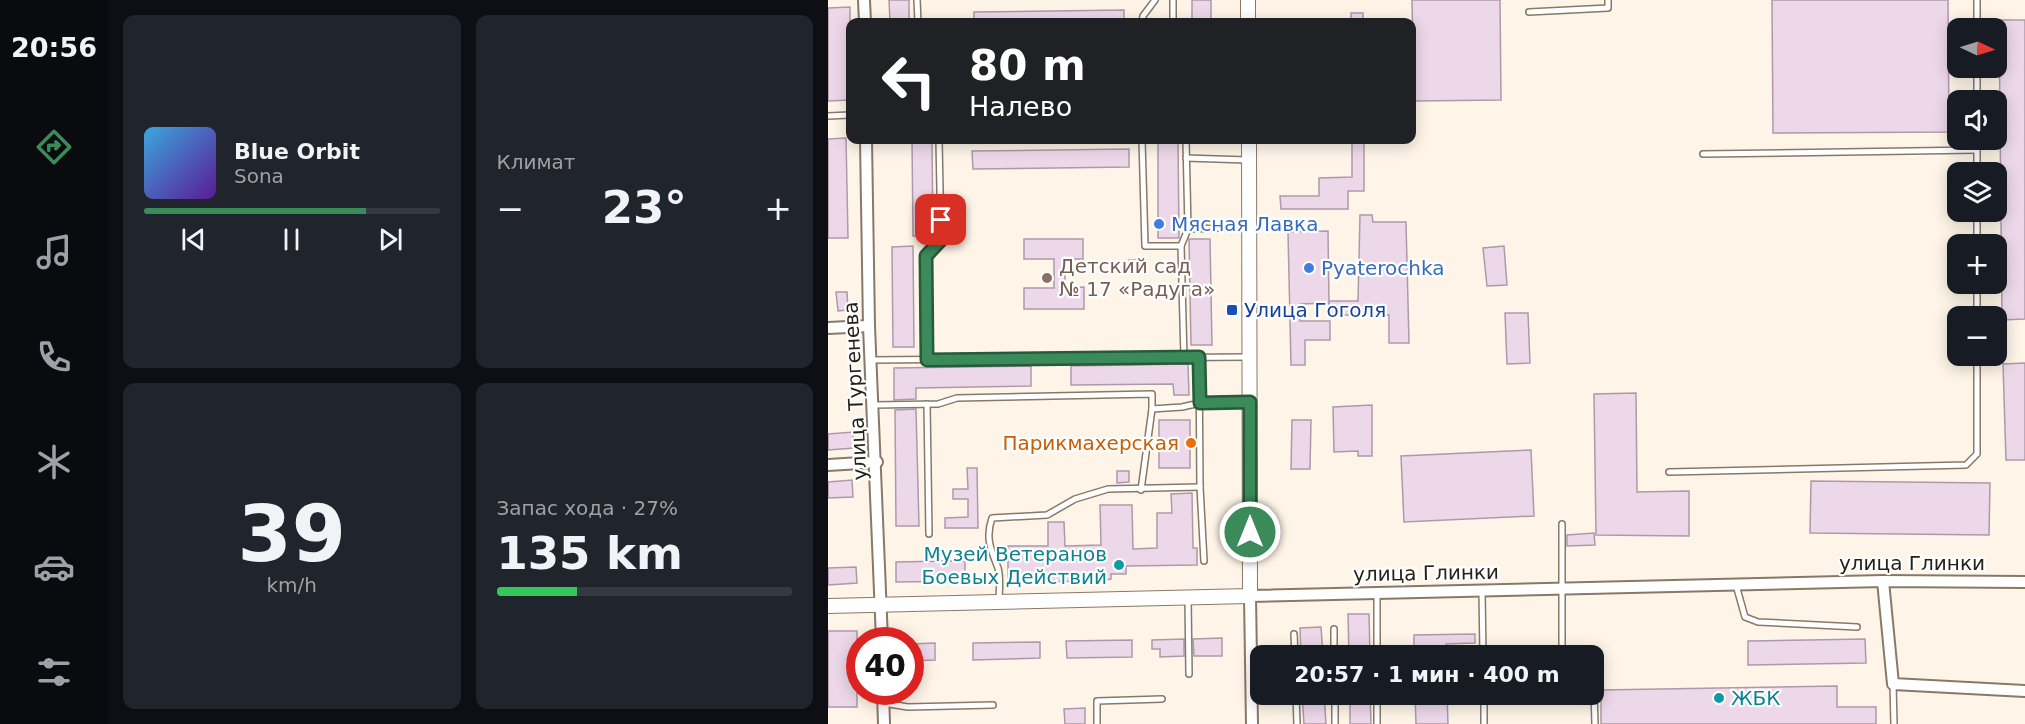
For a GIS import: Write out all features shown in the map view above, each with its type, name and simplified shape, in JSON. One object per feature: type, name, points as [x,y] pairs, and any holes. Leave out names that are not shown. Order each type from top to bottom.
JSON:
[{"type":"street","points":[[864,0],[865,18]]},
{"type":"street","points":[[1248,0],[1248,18]]},
{"type":"street","name":"улица Тургенева","points":[[866,144],[869,326],[877,462],[882,627]]},
{"type":"street","points":[[1249,144],[1252,724]]},
{"type":"street","points":[[828,328],[869,326]]},
{"type":"street","points":[[828,465],[877,462]]},
{"type":"street","points":[[1883,581],[1893,684],[2025,691]]},
{"type":"street","name":"улица Глинки","points":[[828,606],[1883,581],[2025,582]]},
{"type":"street","points":[[883,705],[884,724]]},
{"type":"lane","points":[[917,0],[918,18]]},
{"type":"lane","points":[[1143,18],[1155,0]]},
{"type":"lane","points":[[1173,0],[1173,18]]},
{"type":"lane","points":[[1528,12],[1608,8],[1608,0]]},
{"type":"lane","points":[[1977,0],[1977,18]]},
{"type":"lane","points":[[828,116],[846,115]]},
{"type":"lane","points":[[927,360],[926,256],[941,240],[939,144]]},
{"type":"lane","points":[[1142,144],[1145,246],[1181,246]]},
{"type":"lane","points":[[1184,357],[1181,246],[1188,229],[1186,144]]},
{"type":"lane","points":[[1703,154],[1977,150],[1977,162]]},
{"type":"lane","points":[[1186,158],[1249,160]]},
{"type":"lane","points":[[1188,229],[1249,227]]},
{"type":"lane","points":[[1199,357],[1200,487],[1204,561]]},
{"type":"lane","points":[[871,360],[1250,357]]},
{"type":"lane","points":[[1669,472],[1966,465],[1977,454],[1977,366]]},
{"type":"lane","points":[[874,405],[927,404],[957,398],[1152,394],[1141,490]]},
{"type":"lane","points":[[1152,409],[1200,403],[1250,402]]},
{"type":"lane","points":[[927,404],[928,534]]},
{"type":"lane","points":[[999,602],[999,570],[990,553],[988,530],[992,518],[1047,515],[1075,499],[1108,489],[1200,487]]},
{"type":"lane","points":[[1562,524],[1562,645]]},
{"type":"lane","points":[[1736,585],[1745,617],[1758,622],[1857,627]]},
{"type":"lane","points":[[1482,591],[1483,645]]},
{"type":"lane","points":[[1377,594],[1377,645]]},
{"type":"lane","points":[[1188,598],[1189,674]]},
{"type":"lane","points":[[1334,629],[1335,645]]},
{"type":"lane","points":[[1294,634],[1294,645]]},
{"type":"lane","points":[[1893,684],[1894,724]]},
{"type":"lane","points":[[1098,724],[1097,701],[1162,699]]},
{"type":"lane","points":[[903,705],[908,707],[993,705]]},
{"type":"lane","points":[[1296,705],[1297,724]]},
{"type":"lane","points":[[1335,705],[1335,724]]},
{"type":"lane","points":[[1377,705],[1377,724]]},
{"type":"lane","points":[[1484,705],[1484,724]]},
{"type":"lane","points":[[1594,705],[1595,724]]},
{"type":"building","points":[[889,0],[909,0],[909,18],[890,18]]},
{"type":"building","points":[[1192,0],[1211,0],[1211,18],[1192,18]]},
{"type":"building","points":[[1412,0],[1500,0],[1501,100],[1416,101],[1416,18],[1412,18]]},
{"type":"building","points":[[1772,0],[1948,0],[1947,132],[1773,133]]},
{"type":"building","points":[[850,7],[850,18],[846,18],[846,100],[828,101],[828,8]]},
{"type":"building","points":[[1124,10],[1124,18],[974,18],[974,12]]},
{"type":"building","points":[[1351,13],[1363,13],[1363,18],[1351,18]]},
{"type":"building","points":[[2007,20],[2025,20],[2025,319],[2007,320],[2007,306],[2002,306],[2002,294],[2007,294],[2007,234],[2001,234],[2001,222],[2007,222],[2007,162],[2000,162],[2000,150],[2007,150],[2007,90],[2000,90],[2000,78],[2007,78]]},
{"type":"building","points":[[846,138],[848,238],[828,238],[828,139]]},
{"type":"building","points":[[912,144],[932,144],[933,235],[913,236]]},
{"type":"building","points":[[1158,144],[1178,144],[1179,238],[1158,238]]},
{"type":"building","points":[[1352,144],[1364,144],[1364,191],[1348,191],[1348,209],[1281,209],[1280,196],[1319,196],[1319,178],[1352,177]]},
{"type":"building","points":[[1129,149],[1129,167],[973,169],[972,151]]},
{"type":"building","points":[[1360,215],[1372,215],[1373,222],[1406,222],[1409,343],[1389,343],[1389,315],[1329,315],[1329,301],[1358,301]]},
{"type":"building","name":"Pyaterochka","points":[[1328,231],[1329,303],[1300,304],[1300,321],[1330,321],[1330,340],[1305,340],[1305,365],[1291,365],[1288,232]]},
{"type":"building","points":[[1024,239],[1083,239],[1083,259],[1065,259],[1065,288],[1084,287],[1084,309],[1024,309],[1024,288],[1054,288],[1054,259],[1024,259]]},
{"type":"building","points":[[1189,239],[1210,239],[1212,345],[1191,345]]},
{"type":"building","points":[[913,246],[914,347],[893,347],[892,247]]},
{"type":"building","points":[[1504,246],[1507,285],[1487,286],[1483,248]]},
{"type":"building","points":[[1129,260],[1145,260],[1145,270],[1129,270]]},
{"type":"building","points":[[836,292],[847,292],[848,310],[838,311]]},
{"type":"building","points":[[1505,313],[1528,313],[1530,363],[1507,364]]},
{"type":"building","points":[[2025,363],[2025,460],[2006,460],[2003,366],[2007,366],[2007,364]]},
{"type":"building","points":[[1188,364],[1189,395],[1174,395],[1173,384],[1071,385],[1071,366]]},
{"type":"building","points":[[1031,366],[1031,386],[916,388],[916,399],[894,400],[894,368]]},
{"type":"building","points":[[1636,393],[1637,492],[1689,491],[1689,536],[1596,535],[1594,394]]},
{"type":"building","points":[[1372,405],[1372,456],[1358,456],[1358,451],[1334,452],[1333,407]]},
{"type":"building","points":[[916,409],[919,526],[896,526],[895,410]]},
{"type":"building","points":[[1159,420],[1190,420],[1190,468],[1159,468]]},
{"type":"building","points":[[1292,420],[1311,420],[1310,469],[1291,469]]},
{"type":"building","points":[[853,432],[854,448],[828,450],[828,434]]},
{"type":"building","points":[[1531,450],[1534,516],[1404,522],[1401,456]]},
{"type":"building","points":[[967,468],[977,468],[978,528],[945,528],[945,518],[968,517],[968,499],[953,499],[953,489],[968,489]]},
{"type":"building","points":[[1117,471],[1129,471],[1129,482],[1117,483]]},
{"type":"building","points":[[852,480],[853,497],[828,498],[828,482]]},
{"type":"building","points":[[1811,481],[1990,483],[1989,535],[1810,533]]},
{"type":"building","points":[[1192,493],[1193,548],[1197,548],[1197,565],[1126,566],[1126,574],[1111,574],[1111,579],[1096,581],[1008,582],[1008,546],[1048,546],[1048,522],[1064,522],[1065,546],[1101,545],[1100,505],[1132,505],[1133,549],[1157,548],[1157,513],[1172,513],[1171,494]]},
{"type":"building","points":[[1594,533],[1595,545],[1567,546],[1567,535]]},
{"type":"building","points":[[965,561],[965,581],[896,582],[896,562]]},
{"type":"building","points":[[856,567],[857,583],[828,585],[828,568]]},
{"type":"building","points":[[1348,614],[1369,614],[1370,645],[1349,645]]},
{"type":"building","points":[[1321,627],[1322,645],[1301,645],[1300,628]]},
{"type":"building","points":[[828,631],[846,631],[846,705],[857,705],[857,707],[828,707]]},
{"type":"building","points":[[1475,634],[1475,643],[1414,645],[1414,635]]},
{"type":"building","points":[[1222,638],[1222,656],[1194,656],[1193,639]]},
{"type":"building","points":[[1184,639],[1184,656],[1160,657],[1160,649],[1152,649],[1152,640]]},
{"type":"building","points":[[1865,639],[1866,663],[1748,665],[1748,641]]},
{"type":"building","points":[[1132,640],[1132,657],[1067,658],[1066,641]]},
{"type":"building","points":[[1040,642],[1040,658],[973,660],[973,643]]},
{"type":"building","points":[[924,643],[935,643],[935,660],[924,660]]},
{"type":"building","name":"ЖБК","points":[[1837,686],[1837,707],[1876,707],[1876,724],[1601,724],[1604,690]]},
{"type":"building","points":[[1303,705],[1325,705],[1326,724],[1304,724]]},
{"type":"building","points":[[1350,705],[1370,705],[1371,724],[1350,724]]},
{"type":"building","points":[[1415,705],[1447,705],[1448,724],[1416,724]]},
{"type":"building","points":[[1085,708],[1085,724],[1065,724],[1064,709]]},
{"type":"place","name":"Мясная Лавка","points":[[1159,224]]},
{"type":"place","name":"Pyaterochka","points":[[1309,268]]},
{"type":"place","name":"Детский сад № 17 «Радуга»","points":[[1047,278]]},
{"type":"place","name":"Улица Гоголя","points":[[1232,310]]},
{"type":"place","name":"Парикмахерская","points":[[1191,443]]},
{"type":"place","name":"Музей Ветеранов Боевых Действий","points":[[1119,565]]},
{"type":"place","name":"ЖБК","points":[[1719,698]]},
{"type":"route","points":[[941,220],[941,240],[926,256],[927,360],[1199,357],[1200,403],[1250,402],[1250,532]]}]
